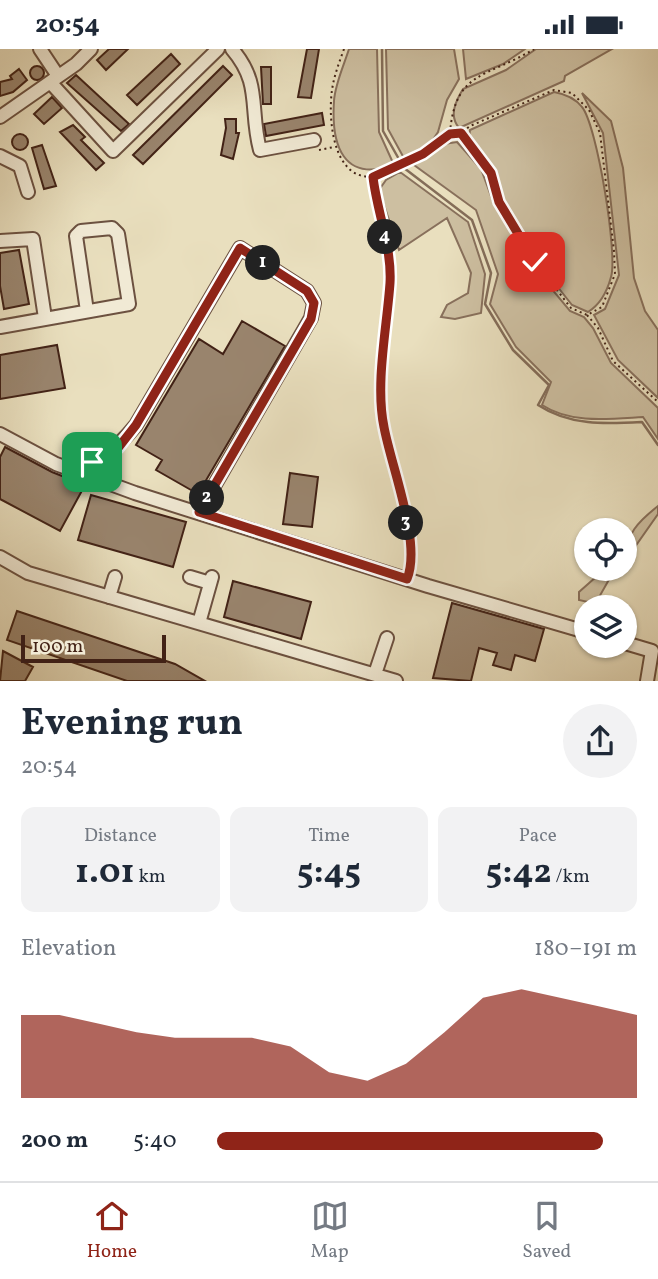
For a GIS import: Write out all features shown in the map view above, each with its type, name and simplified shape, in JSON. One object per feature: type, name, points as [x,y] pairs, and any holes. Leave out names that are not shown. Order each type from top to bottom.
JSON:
[{"type":"street","points":[[40,49],[54,79],[113,151],[218,49]]},
{"type":"street","points":[[0,117],[91,49]]},
{"type":"street","points":[[232,49],[247,68],[253,85],[254,129],[260,150],[314,140]]},
{"type":"street","points":[[0,156],[20,166],[28,191]]},
{"type":"street","points":[[0,327],[129,304],[118,234],[112,228],[81,231],[76,236],[87,311]]},
{"type":"street","points":[[0,241],[33,239],[46,319]]},
{"type":"street","points":[[68,469],[92,462],[118,448],[136,425],[240,248],[307,291],[314,303],[311,319],[199,512]]},
{"type":"street","points":[[0,434],[68,469],[407,579],[574,628]]},
{"type":"street","points":[[8,558],[28,573],[396,681]]},
{"type":"street","points":[[109,597],[115,577]]},
{"type":"street","points":[[190,577],[211,580],[199,623]]},
{"type":"street","points":[[375,674],[387,638]]},
{"type":"street","points":[[637,647],[652,651],[647,681]]},
{"type":"path","points":[[344,49],[332,91],[335,147],[349,171],[373,177],[423,154],[450,134],[461,133],[470,126],[546,92],[562,90],[572,93],[589,110],[600,133],[615,274],[602,307],[587,314]]},
{"type":"path","points":[[450,134],[451,112],[463,87],[534,49]]},
{"type":"path","points":[[461,133],[491,173],[499,202],[535,262],[571,308],[587,314],[598,328],[613,361],[658,402]]},
{"type":"path","points":[[373,177],[387,244],[390,283],[383,423],[406,519],[410,571],[407,579]]},
{"type":"shaded area","points":[[349,49],[377,49],[379,132],[394,165],[363,169],[352,164],[338,145],[334,101]]},
{"type":"shaded area","points":[[386,49],[454,49],[459,79],[447,100],[438,132],[432,141],[405,160],[388,129]]},
{"type":"shaded area","points":[[463,49],[525,49],[503,64],[466,79]]},
{"type":"shaded area","points":[[536,49],[612,49],[565,76],[564,81],[459,128],[454,119],[454,109],[463,89],[506,70]]},
{"type":"shaded area","points":[[554,92],[569,97],[582,107],[594,138],[605,191],[612,244],[611,277],[603,297],[588,312],[572,305],[538,262],[501,200],[493,172],[469,139],[470,130]]},
{"type":"shaded area","points":[[582,93],[611,121],[623,168],[634,278],[645,311],[658,330],[658,398],[618,360],[594,315],[605,309],[619,275],[603,133]]},
{"type":"shaded area","points":[[457,142],[481,169],[494,204],[530,263],[570,311],[584,317],[593,328],[611,363],[658,408],[658,439],[643,417],[578,418],[542,405],[551,382],[516,347],[490,304],[498,274],[476,210],[414,165],[444,144]]},
{"type":"shaded area","points":[[400,172],[468,222],[485,274],[481,313],[455,319],[441,317],[447,305],[468,293],[471,273],[447,218],[399,250],[379,190],[386,180]]},
{"type":"shaded area","points":[[658,506],[658,514],[637,544],[637,526]]},
{"type":"shaded area","points":[[591,581],[608,581],[600,595],[579,595]]},
{"type":"building","points":[[109,49],[128,49],[106,70],[97,60]]},
{"type":"building","points":[[307,49],[319,49],[311,98],[298,97]]},
{"type":"building","points":[[171,54],[180,64],[137,105],[127,95]]},
{"type":"building","points":[[34,66],[40,66],[44,73],[40,80],[34,80],[30,76],[30,70]]},
{"type":"building","points":[[223,66],[232,75],[143,164],[133,155]]},
{"type":"building","points":[[261,67],[271,67],[271,104],[263,104]]},
{"type":"building","points":[[19,69],[27,80],[13,92],[0,96],[0,82],[12,79],[10,76]]},
{"type":"building","points":[[76,75],[129,124],[121,131],[67,83]]},
{"type":"building","points":[[52,97],[62,108],[44,124],[34,114]]},
{"type":"building","points":[[322,113],[324,125],[266,136],[264,124]]},
{"type":"building","points":[[225,119],[236,119],[236,133],[239,133],[233,159],[221,155]]},
{"type":"building","points":[[73,125],[85,137],[81,140],[104,163],[96,170],[60,132]]},
{"type":"building","points":[[20,134],[26,136],[26,148],[20,150],[14,148],[12,142],[14,136]]},
{"type":"building","points":[[42,145],[56,186],[44,189],[32,148]]},
{"type":"building","points":[[19,250],[29,304],[4,309],[0,286],[0,253]]},
{"type":"building","points":[[242,321],[285,346],[198,494],[156,470],[162,460],[136,445],[199,339],[223,354]]},
{"type":"building","points":[[57,345],[65,388],[0,399],[0,355]]},
{"type":"building","points":[[5,447],[52,472],[85,485],[60,531],[0,499],[0,457]]},
{"type":"building","points":[[290,473],[318,477],[312,527],[283,524]]},
{"type":"building","points":[[91,495],[186,522],[173,567],[78,540]]},
{"type":"building","points":[[233,581],[311,602],[301,639],[224,617]]},
{"type":"building","points":[[452,603],[544,629],[535,661],[515,655],[511,670],[493,665],[497,653],[479,648],[471,681],[433,678]]},
{"type":"building","points":[[17,611],[175,664],[205,681],[127,681],[7,640]]},
{"type":"building","points":[[3,651],[33,667],[25,681],[0,681]]},
{"type":"waterway","points":[[382,49],[383,131],[404,168],[472,220],[491,273],[485,304],[513,350],[549,385],[538,405],[575,420],[601,423],[642,422],[658,445]]},
{"type":"route","points":[[92,462],[118,448],[136,425],[240,248],[307,291],[314,303],[311,319],[199,512],[407,579],[410,571],[406,519],[401,489],[390,459],[383,423],[387,299],[390,283],[387,244],[376,205],[373,177],[387,173],[423,154],[450,134],[461,133],[491,173],[499,202],[535,262]]}]
